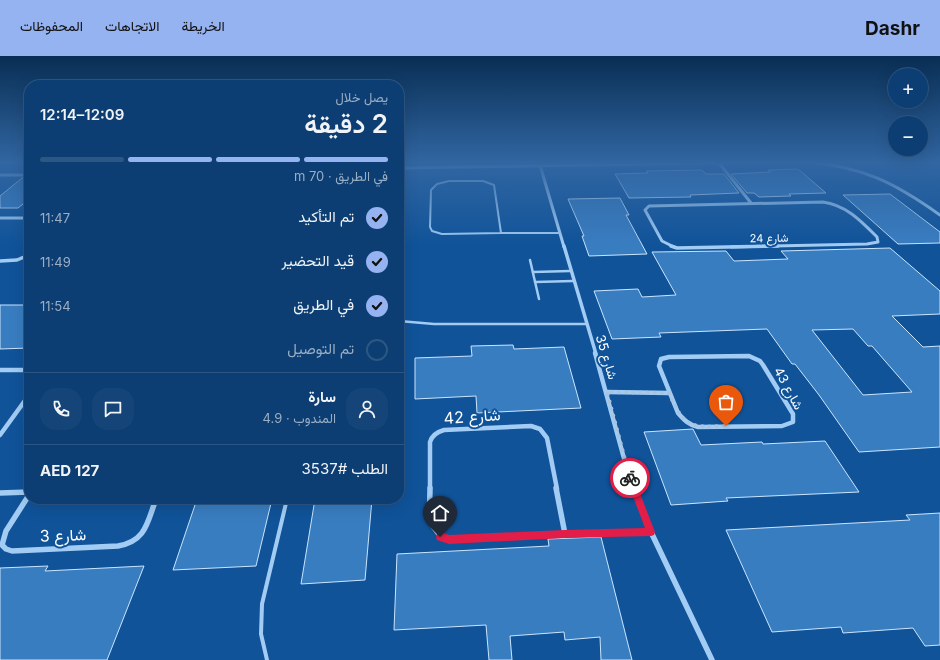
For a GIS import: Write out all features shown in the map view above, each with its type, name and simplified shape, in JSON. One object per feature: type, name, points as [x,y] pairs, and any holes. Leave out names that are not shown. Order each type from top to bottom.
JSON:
[{"type":"street","name":"شارع 35","points":[[547,190],[607,392],[628,473],[651,532],[712,660]]},
{"type":"street","points":[[741,190],[751,203]]},
{"type":"street","points":[[905,190],[940,215]]},
{"type":"street","name":"شارع 24","points":[[751,203],[836,203],[844,208],[877,237],[878,242],[867,244],[677,248],[662,241],[645,210],[649,206],[660,205],[751,203]]},
{"type":"street","points":[[0,218],[24,218]]},
{"type":"street","points":[[0,261],[17,260],[24,257]]},
{"type":"street","name":"شارع 43","points":[[749,356],[760,361],[763,365],[793,414],[793,422],[782,426],[698,427],[687,423],[678,413],[669,393],[658,362],[661,359],[669,357],[749,356]]},
{"type":"street","points":[[0,370],[24,370]]},
{"type":"street","points":[[607,392],[669,393]]},
{"type":"street","points":[[0,435],[24,402]]},
{"type":"street","name":"شارع 42","points":[[565,534],[547,438],[540,429],[531,426],[444,430],[435,433],[432,436],[430,442],[430,521],[434,531],[440,537],[449,540],[565,534],[651,532]]},
{"type":"street","name":"شارع 3","points":[[0,493],[24,494]]},
{"type":"street","name":"شارع 3","points":[[24,502],[6,531],[2,545],[6,549],[12,551],[118,546],[131,543],[138,538],[142,532],[154,504]]},
{"type":"lane","points":[[431,190],[430,227],[432,230],[442,234],[559,233]]},
{"type":"lane","points":[[494,190],[501,233]]},
{"type":"lane","points":[[530,260],[539,299]]},
{"type":"lane","points":[[533,272],[570,271]]},
{"type":"lane","points":[[535,282],[573,281]]},
{"type":"lane","points":[[404,321],[434,324],[586,324]]},
{"type":"lane","points":[[267,660],[261,634],[262,604],[286,504]]},
{"type":"building","points":[[7,190],[24,190],[24,204],[18,208],[0,208],[0,196]]},
{"type":"building","points":[[624,190],[737,190],[739,193],[690,195],[691,197],[629,198]]},
{"type":"building","points":[[745,190],[823,190],[826,193],[789,194],[791,196],[759,197],[754,193],[747,193]]},
{"type":"building","points":[[890,194],[940,232],[940,243],[898,244],[843,195]]},
{"type":"building","points":[[620,198],[629,215],[626,215],[647,254],[589,256],[582,236],[584,236],[568,199]]},
{"type":"building","points":[[890,248],[940,291],[940,314],[892,316],[923,347],[940,346],[940,447],[859,452],[819,395],[795,364],[792,364],[767,329],[659,333],[661,337],[612,339],[594,291],[638,289],[642,297],[676,295],[652,252],[726,251],[734,261],[788,259],[781,251]],"holes":[[[853,329],[868,346],[872,346],[912,392],[863,395],[812,330]]]},
{"type":"building","points":[[0,305],[24,305],[24,348],[0,349]]},
{"type":"building","points":[[513,345],[514,349],[564,347],[581,408],[477,413],[476,396],[415,399],[415,358],[472,356],[471,346]]},
{"type":"building","points":[[693,429],[701,445],[825,441],[859,492],[726,498],[728,501],[671,505],[644,432]]},
{"type":"building","points":[[195,504],[271,504],[256,566],[173,570]]},
{"type":"building","points":[[314,504],[372,504],[365,580],[301,584]]},
{"type":"building","points":[[940,513],[940,645],[925,646],[913,628],[843,633],[841,627],[772,632],[726,530],[910,520],[906,515]]},
{"type":"building","points":[[601,537],[632,660],[601,660],[600,637],[565,640],[564,632],[510,636],[512,660],[489,660],[486,625],[394,630],[397,554],[549,546],[548,539]]},
{"type":"building","points":[[48,566],[45,571],[144,566],[107,660],[0,660],[0,568]]},
{"type":"way so far","points":[[630,478],[607,392],[669,393],[678,413],[687,423],[698,427],[726,426]]},
{"type":"route","points":[[440,537],[449,540],[565,534],[651,532],[630,478]]}]
